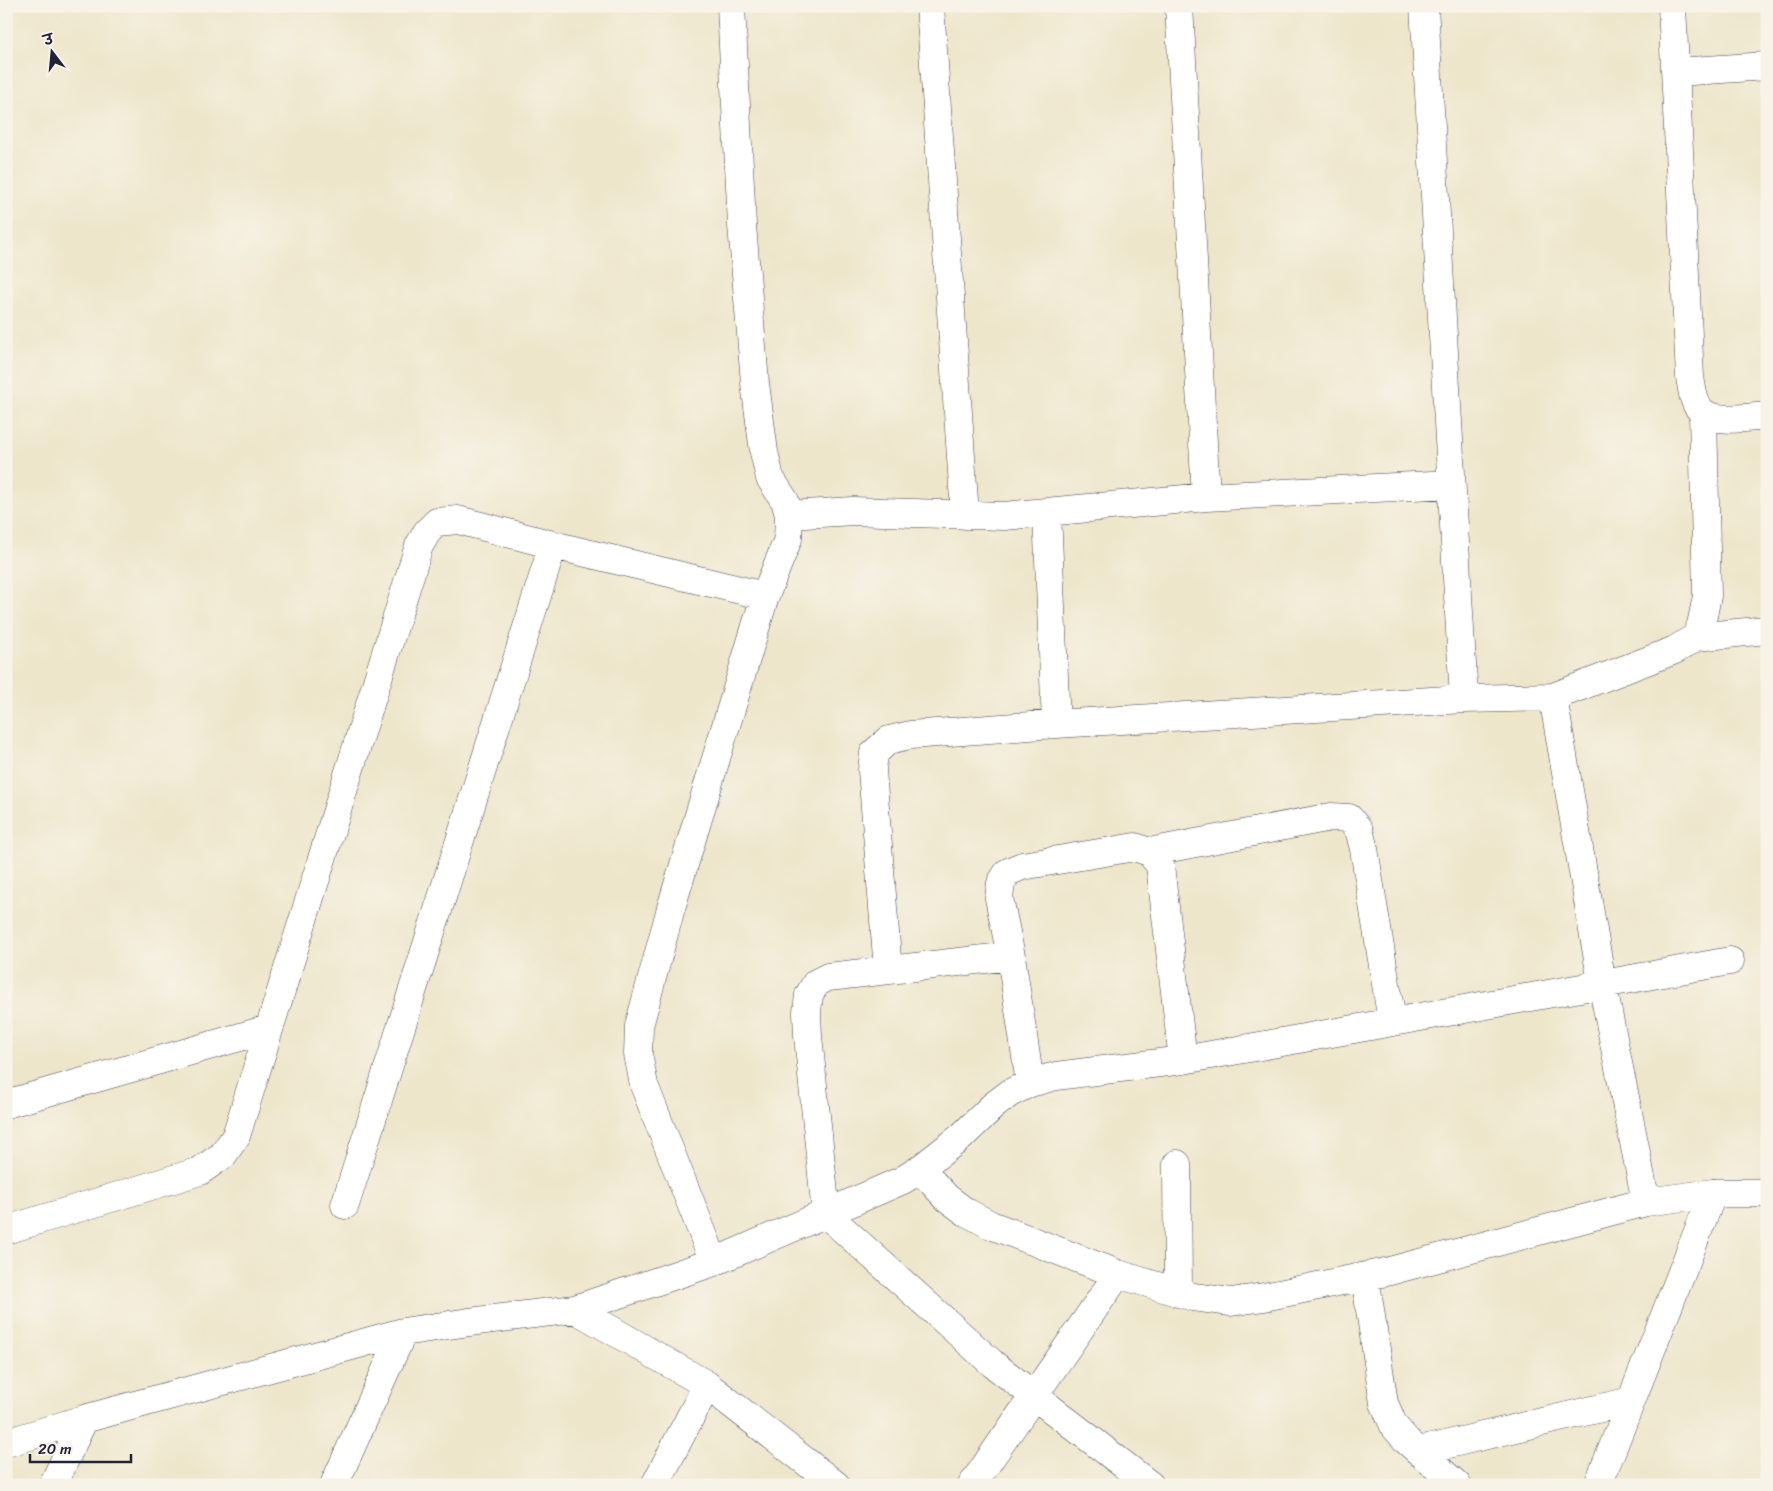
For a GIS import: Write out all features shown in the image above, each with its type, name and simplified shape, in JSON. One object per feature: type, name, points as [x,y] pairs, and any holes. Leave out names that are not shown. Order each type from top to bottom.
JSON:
[{"type":"street","points":[[714,1262],[644,1085],[638,1054],[639,1026],[670,908],[765,596],[788,539],[789,515],[785,501],[770,478],[764,452],[755,383],[742,225],[731,6]]},
{"type":"street","points":[[930,6],[965,515]]},
{"type":"street","points":[[1179,6],[1206,498]]},
{"type":"street","points":[[1424,6],[1464,700]]},
{"type":"street","points":[[1672,6],[1690,377],[1694,398],[1703,413],[1707,596],[1701,625],[1696,636]]},
{"type":"street","points":[[1676,72],[1767,66]]},
{"type":"street","points":[[1703,413],[1717,419],[1767,416]]},
{"type":"street","points":[[789,515],[852,511],[1004,516],[1206,498],[1451,484]]},
{"type":"street","points":[[1047,513],[1056,724]]},
{"type":"street","points":[[6,1230],[200,1171],[223,1154],[236,1136],[416,555],[427,532],[437,522],[458,520],[765,596]]},
{"type":"street","points":[[345,1205],[553,545]]},
{"type":"street","points":[[888,970],[872,770],[874,753],[889,740],[910,735],[1056,724],[1464,700],[1553,697],[1675,650],[1696,636],[1767,630]]},
{"type":"street","points":[[1553,697],[1602,983],[1646,1202]]},
{"type":"street","points":[[1149,852],[1330,817],[1349,818],[1359,830],[1364,848],[1392,1021]]},
{"type":"street","points":[[1030,1083],[1011,956],[998,898],[1001,883],[1008,872],[1022,866],[1135,847],[1149,852],[1160,865],[1182,1060]]},
{"type":"street","points":[[1011,956],[828,977],[816,983],[809,995],[808,1036],[826,1214],[993,1364],[1150,1485]]},
{"type":"street","points":[[6,1443],[84,1419],[403,1332],[575,1309],[714,1262],[903,1180],[962,1137],[993,1106],[1010,1093],[1030,1083],[1056,1076],[1182,1060],[1730,961]]},
{"type":"street","points":[[6,1104],[268,1029]]},
{"type":"street","points":[[1178,1164],[1178,1293]]},
{"type":"street","points":[[920,1169],[946,1198],[966,1212],[991,1225],[1118,1274],[1193,1297],[1231,1302],[1264,1298],[1365,1276],[1646,1202],[1713,1193],[1767,1193]]},
{"type":"street","points":[[1598,1485],[1713,1193]]},
{"type":"street","points":[[972,1485],[1118,1274]]},
{"type":"street","points":[[1365,1276],[1384,1403],[1394,1426],[1407,1441],[1457,1485]]},
{"type":"street","points":[[575,1309],[706,1385],[836,1485]]},
{"type":"street","points":[[334,1485],[403,1332]]},
{"type":"street","points":[[656,1485],[706,1385]]},
{"type":"street","points":[[1419,1452],[1631,1401]]},
{"type":"street","points":[[53,1485],[84,1419]]}]
